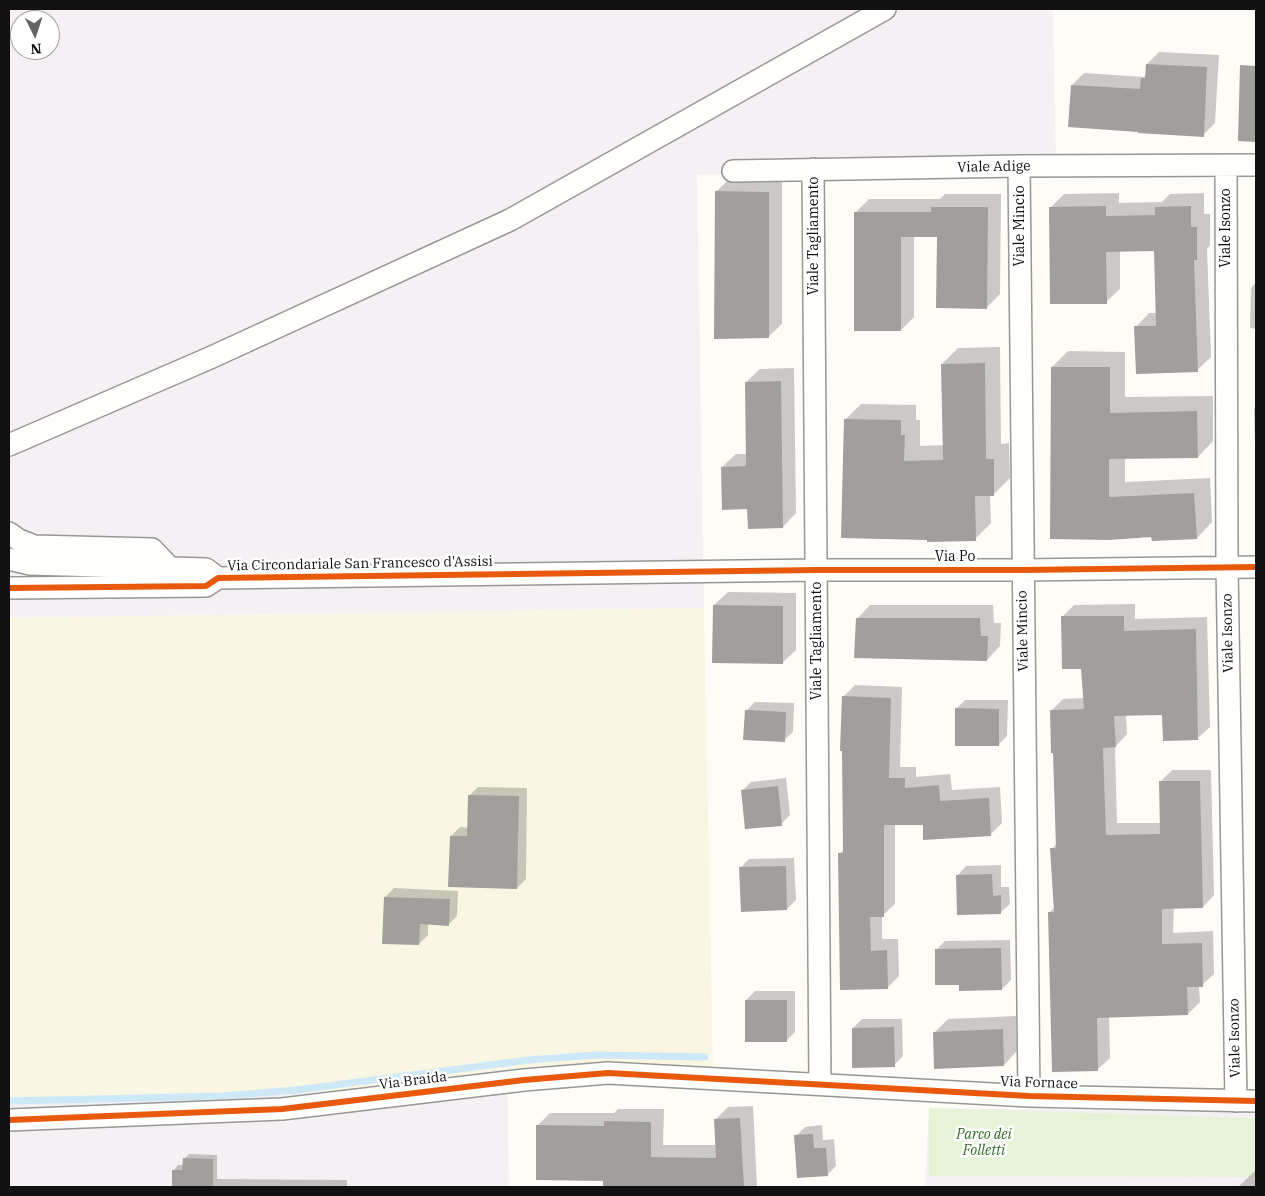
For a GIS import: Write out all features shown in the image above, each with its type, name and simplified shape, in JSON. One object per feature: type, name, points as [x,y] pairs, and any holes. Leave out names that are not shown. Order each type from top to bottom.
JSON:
[{"type":"street","points":[[11,445],[212,357],[510,220],[886,9]]},
{"type":"street","name":"Viale Isonzo","points":[[1226,165],[1227,567],[1246,1101]]},
{"type":"street","name":"Viale Adige","points":[[733,171],[1019,166],[1256,165]]},
{"type":"street","name":"Viale Mincio","points":[[1019,166],[1028,1096]]},
{"type":"street","name":"Viale Tagliamento","points":[[813,169],[820,1084]]},
{"type":"street","points":[[9,533],[19,540],[34,546],[152,549],[170,568]]},
{"type":"street","name":"Via Circondariale San Francesco d'Assisi","points":[[9,559],[30,564],[206,569],[218,578]]},
{"type":"street","name":"Via Po","points":[[654,573],[1256,567]]},
{"type":"street","name":"Via Circondariale San Francesco d'Assisi","points":[[9,588],[206,586],[218,578],[654,573]]},
{"type":"street","name":"Via Braida","points":[[9,1120],[282,1109],[524,1080],[608,1073],[820,1084]]},
{"type":"street","name":"Via Fornace","points":[[820,1084],[1028,1096],[1246,1101]]},
{"type":"shaded area","points":[[9,9],[1053,9],[1056,163],[697,175],[704,608],[9,618]]},
{"type":"shaded area","points":[[704,608],[713,1073],[507,1069],[367,1089],[103,1102],[9,1102],[9,618]]},
{"type":"shaded area","points":[[507,1069],[509,1187],[9,1187],[9,1102],[103,1102],[367,1089]]},
{"type":"shaded area","name":"Parco dei Folletti","points":[[929,1108],[1256,1112],[1256,1187],[925,1187]]},
{"type":"green space","name":"Parco dei Folletti","points":[[929,1108],[1256,1118],[1256,1177],[929,1176]]},
{"type":"building","points":[[1146,64],[1207,67],[1204,137],[1068,127],[1071,85],[1140,89],[1141,78],[1145,78]]},
{"type":"building","points":[[1240,65],[1256,66],[1256,142],[1238,141]]},
{"type":"building","points":[[715,191],[769,192],[769,338],[714,339]]},
{"type":"building","points":[[1106,206],[1106,216],[1155,215],[1155,207],[1191,206],[1191,227],[1197,227],[1197,260],[1194,260],[1198,372],[1136,374],[1134,326],[1156,326],[1154,251],[1106,252],[1107,304],[1050,304],[1049,207]]},
{"type":"building","points":[[931,207],[988,207],[987,309],[936,308],[937,237],[901,237],[901,331],[854,331],[854,212],[931,212]]},
{"type":"building","points":[[985,363],[986,459],[994,459],[994,496],[975,496],[976,541],[927,542],[927,540],[841,538],[844,419],[901,420],[901,435],[905,435],[904,461],[943,460],[941,364]]},
{"type":"building","points":[[1051,367],[1110,367],[1110,413],[1197,411],[1198,458],[1109,459],[1109,497],[1194,493],[1197,539],[1152,541],[1151,537],[1109,540],[1050,539]]},
{"type":"building","points":[[781,381],[783,528],[748,529],[747,509],[722,510],[721,467],[746,466],[745,382]]},
{"type":"building","points":[[713,605],[783,606],[783,664],[712,663]]},
{"type":"building","points":[[1061,616],[1124,616],[1124,631],[1196,629],[1198,740],[1163,741],[1162,715],[1114,716],[1116,747],[1103,748],[1106,835],[1160,834],[1159,781],[1200,781],[1203,908],[1162,909],[1162,944],[1202,943],[1203,987],[1187,987],[1188,1015],[1097,1018],[1098,1071],[1052,1072],[1048,912],[1054,912],[1050,848],[1056,848],[1050,710],[1084,709],[1081,669],[1062,669]]},
{"type":"building","points":[[856,618],[980,618],[981,636],[988,636],[987,661],[854,658]]},
{"type":"building","points":[[842,696],[891,698],[889,778],[905,778],[905,788],[939,785],[940,801],[989,798],[991,836],[923,840],[923,825],[884,825],[884,917],[870,917],[871,951],[887,950],[888,989],[840,990],[838,853],[843,853],[842,751],[840,751]]},
{"type":"building","points":[[955,708],[999,709],[999,746],[955,746]]},
{"type":"building","points":[[745,710],[786,712],[785,742],[743,740]]},
{"type":"building","points":[[778,786],[782,826],[745,829],[741,790]]},
{"type":"building","points":[[468,795],[519,796],[517,889],[448,887],[450,836],[467,836]]},
{"type":"building","points":[[786,866],[787,910],[741,912],[739,867]]},
{"type":"building","points":[[992,874],[993,896],[1001,895],[1001,914],[957,915],[956,875]]},
{"type":"building","points":[[384,897],[450,899],[449,926],[420,924],[419,945],[382,944]]},
{"type":"building","points":[[1001,948],[1002,990],[959,991],[959,985],[935,985],[935,949]]},
{"type":"building","points":[[745,1000],[787,1000],[787,1042],[745,1042]]},
{"type":"building","points":[[894,1027],[895,1067],[852,1068],[852,1028]]},
{"type":"building","points":[[1003,1029],[1004,1066],[934,1069],[933,1032]]},
{"type":"building","points":[[740,1118],[744,1187],[603,1187],[603,1181],[536,1180],[536,1125],[604,1126],[604,1121],[651,1122],[651,1157],[716,1158],[714,1119]]},
{"type":"building","points":[[813,1134],[814,1148],[826,1148],[828,1176],[797,1178],[794,1135]]},
{"type":"building","points":[[183,1158],[213,1159],[213,1187],[172,1187],[172,1170],[182,1170]]},
{"type":"waterway","points":[[9,1101],[224,1096],[296,1090],[529,1060],[596,1055],[705,1057]]},
{"type":"cycle path","points":[[9,588],[206,586],[218,578],[816,570],[1256,567]]},
{"type":"cycle path","points":[[9,1120],[282,1109],[524,1080],[608,1073],[1029,1096],[1256,1101]]}]
